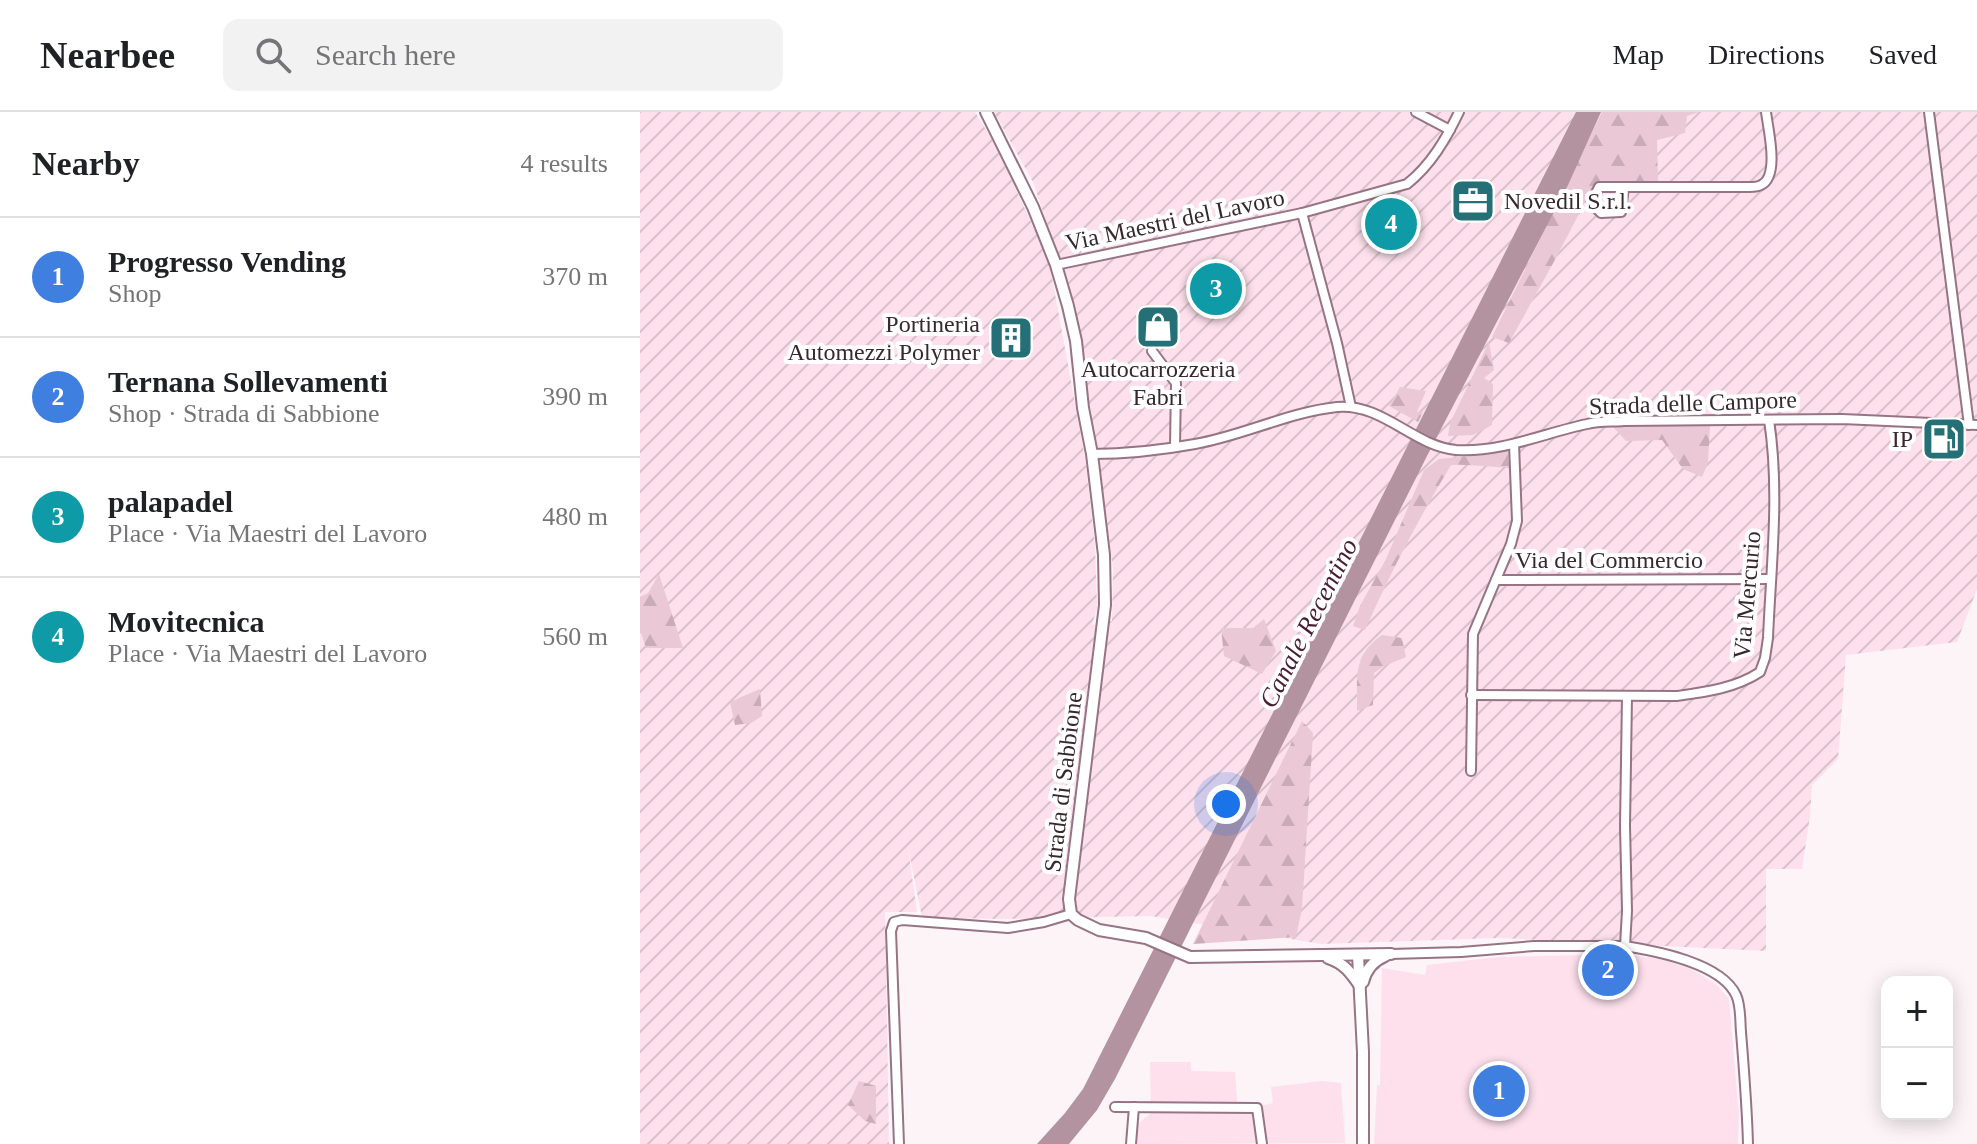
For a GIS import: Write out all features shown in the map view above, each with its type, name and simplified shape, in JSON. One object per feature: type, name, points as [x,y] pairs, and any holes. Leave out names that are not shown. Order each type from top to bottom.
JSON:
[{"type":"main road","name":"Strada di Sabbione","points":[[986,112],[1033,207],[1056,265],[1076,341],[1105,570],[1105,605],[1069,899],[1071,914]]},
{"type":"main road","points":[[1071,914],[1099,930],[1152,940],[1190,957],[1391,954]]},
{"type":"main road","points":[[1319,954],[1339,961],[1361,988]]},
{"type":"main road","points":[[1361,988],[1376,960],[1391,954]]},
{"type":"main road","points":[[1358,955],[1363,1144]]},
{"type":"street","points":[[1416,112],[1450,130]]},
{"type":"street","name":"Via Maestri del Lavoro","points":[[1056,265],[1302,213],[1407,184],[1437,153],[1459,112]]},
{"type":"street","points":[[1624,187],[1621,212],[1601,213],[1591,203],[1599,187],[1761,185],[1773,168],[1766,112]]},
{"type":"street","points":[[1929,112],[1973,425]]},
{"type":"street","name":"Via Maestri del Lavoro","points":[[1302,213],[1351,407]]},
{"type":"street","points":[[1152,351],[1176,383],[1175,447]]},
{"type":"street","name":"Strada delle Campore","points":[[1092,454],[1196,444],[1332,408],[1351,407],[1369,411],[1437,446],[1454,450],[1484,450],[1590,423],[1624,421],[1842,419],[1973,425]]},
{"type":"street","name":"Via Mercurio","points":[[1471,695],[1677,696],[1736,684],[1760,672],[1768,638],[1775,503],[1769,420]]},
{"type":"street","name":"Via del Commercio","points":[[1471,771],[1473,634],[1511,544],[1517,521],[1514,444]]},
{"type":"street","name":"Via del Commercio","points":[[1496,580],[1771,579]]},
{"type":"street","points":[[1625,946],[1627,696]]},
{"type":"street","points":[[899,1144],[891,931],[894,922],[902,920],[1008,928],[1071,914]]},
{"type":"street","points":[[1391,954],[1534,946],[1625,946],[1674,955],[1720,977],[1737,996],[1748,1144]]},
{"type":"street","points":[[1115,1107],[1257,1108],[1262,1144]]},
{"type":"street","points":[[1131,1144],[1134,1107]]},
{"type":"shaded area","points":[[640,112],[975,112],[996,146],[1049,261],[1085,458],[1095,545],[1097,608],[1092,625],[1112,621],[1113,568],[1081,346],[1064,274],[1033,182],[994,112],[1977,112],[1977,589],[1957,642],[1846,655],[1838,759],[1812,785],[1802,869],[1766,869],[1766,951],[1498,938],[1321,944],[1151,916],[922,917],[908,848],[917,912],[885,912],[889,1144],[640,1144]]},
{"type":"shaded area","points":[[1576,112],[1601,112],[1568,185],[1427,456],[1115,1079],[1097,1110],[1069,1144],[1037,1144],[1083,1089]]},
{"type":"shaded area","points":[[1621,954],[1661,959],[1691,969],[1716,984],[1729,999],[1739,1116],[1738,1144],[1374,1144],[1377,1085],[1380,1085],[1382,968],[1425,975],[1427,965],[1499,957]]},
{"type":"shaded area","points":[[1150,1062],[1191,1062],[1191,1071],[1235,1072],[1238,1112],[1273,1103],[1271,1087],[1322,1081],[1341,1083],[1345,1143],[1133,1144],[1134,1131],[1151,1113]]},
{"type":"green space","points":[[1602,112],[1699,112],[1687,116],[1685,133],[1657,140],[1658,184],[1595,183],[1509,343],[1492,337]]},
{"type":"green space","points":[[1489,342],[1494,370],[1484,378],[1493,384],[1492,425],[1473,435],[1448,436],[1450,423]]},
{"type":"green space","points":[[1400,387],[1426,391],[1417,412],[1423,412],[1418,422],[1389,406]]},
{"type":"green space","points":[[1710,425],[1708,463],[1702,477],[1683,469],[1662,440],[1626,441],[1613,427]]},
{"type":"green space","points":[[1508,448],[1509,468],[1451,465],[1405,546],[1365,630],[1353,626],[1424,470],[1439,459]]},
{"type":"green space","points":[[659,574],[683,648],[646,648],[640,630],[640,597],[648,593]]},
{"type":"green space","points":[[1264,619],[1276,651],[1262,674],[1224,656],[1221,628],[1253,628]]},
{"type":"green space","points":[[1382,635],[1402,638],[1406,657],[1374,673],[1373,705],[1357,711],[1358,669],[1365,652]]},
{"type":"green space","points":[[760,689],[762,716],[751,723],[735,725],[730,702]]},
{"type":"green space","points":[[1302,721],[1313,733],[1302,908],[1296,937],[1193,944]]},
{"type":"green space","points":[[859,1081],[876,1086],[876,1124],[865,1121],[848,1105]]},
{"type":"place","name":"Novedil S.r.l.","points":[[1473,201]]},
{"type":"place","name":"Movitecnica","points":[[1391,224]]},
{"type":"place","name":"palapadel","points":[[1216,289]]},
{"type":"place","name":"Autocarrozzeria Fabri","points":[[1158,327]]},
{"type":"place","name":"Portineria Automezzi Polymer","points":[[1011,338]]},
{"type":"place","name":"IP","points":[[1944,439]]},
{"type":"place","name":"Ternana Sollevamenti","points":[[1608,970]]},
{"type":"place","name":"Progresso Vending","points":[[1499,1091]]},
{"type":"water label","name":"Canale Recentino","points":[[1308,623]]}]
